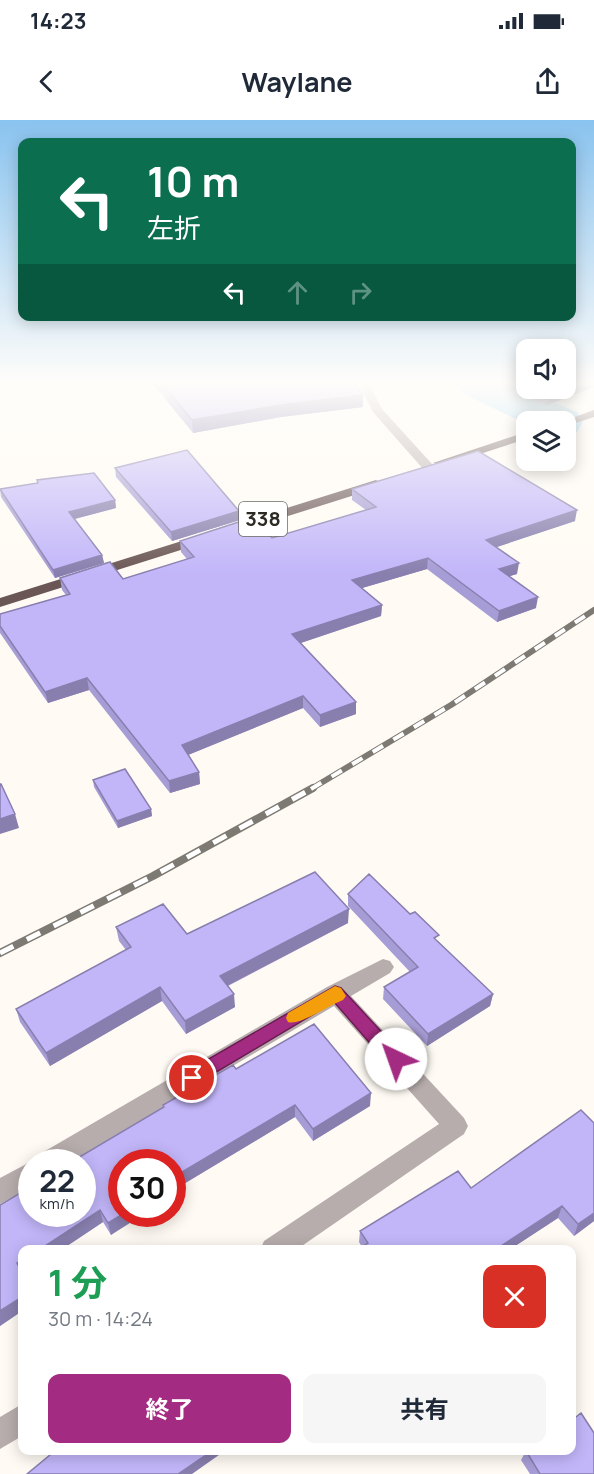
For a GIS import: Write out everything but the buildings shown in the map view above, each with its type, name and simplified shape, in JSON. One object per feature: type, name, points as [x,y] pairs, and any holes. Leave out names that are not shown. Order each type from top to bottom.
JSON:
[{"type":"highway","points":[[423,469],[489,447]]},
{"type":"highway","name":"338","points":[[0,603],[395,478]]},
{"type":"street","points":[[406,447],[423,469]]},
{"type":"street","points":[[71,1149],[383,967]]},
{"type":"street","points":[[280,1245],[456,1126],[335,993]]},
{"type":"street","points":[[0,1192],[18,1181]]},
{"type":"street","points":[[0,1434],[18,1422]]},
{"type":"railway","points":[[311,789],[451,705],[594,610]]},
{"type":"railway","points":[[0,953],[153,876],[313,788]]},
{"type":"slow traffic","points":[[294,1018],[335,993],[337,996]]},
{"type":"route","points":[[192,1078],[335,993],[396,1059]]}]
